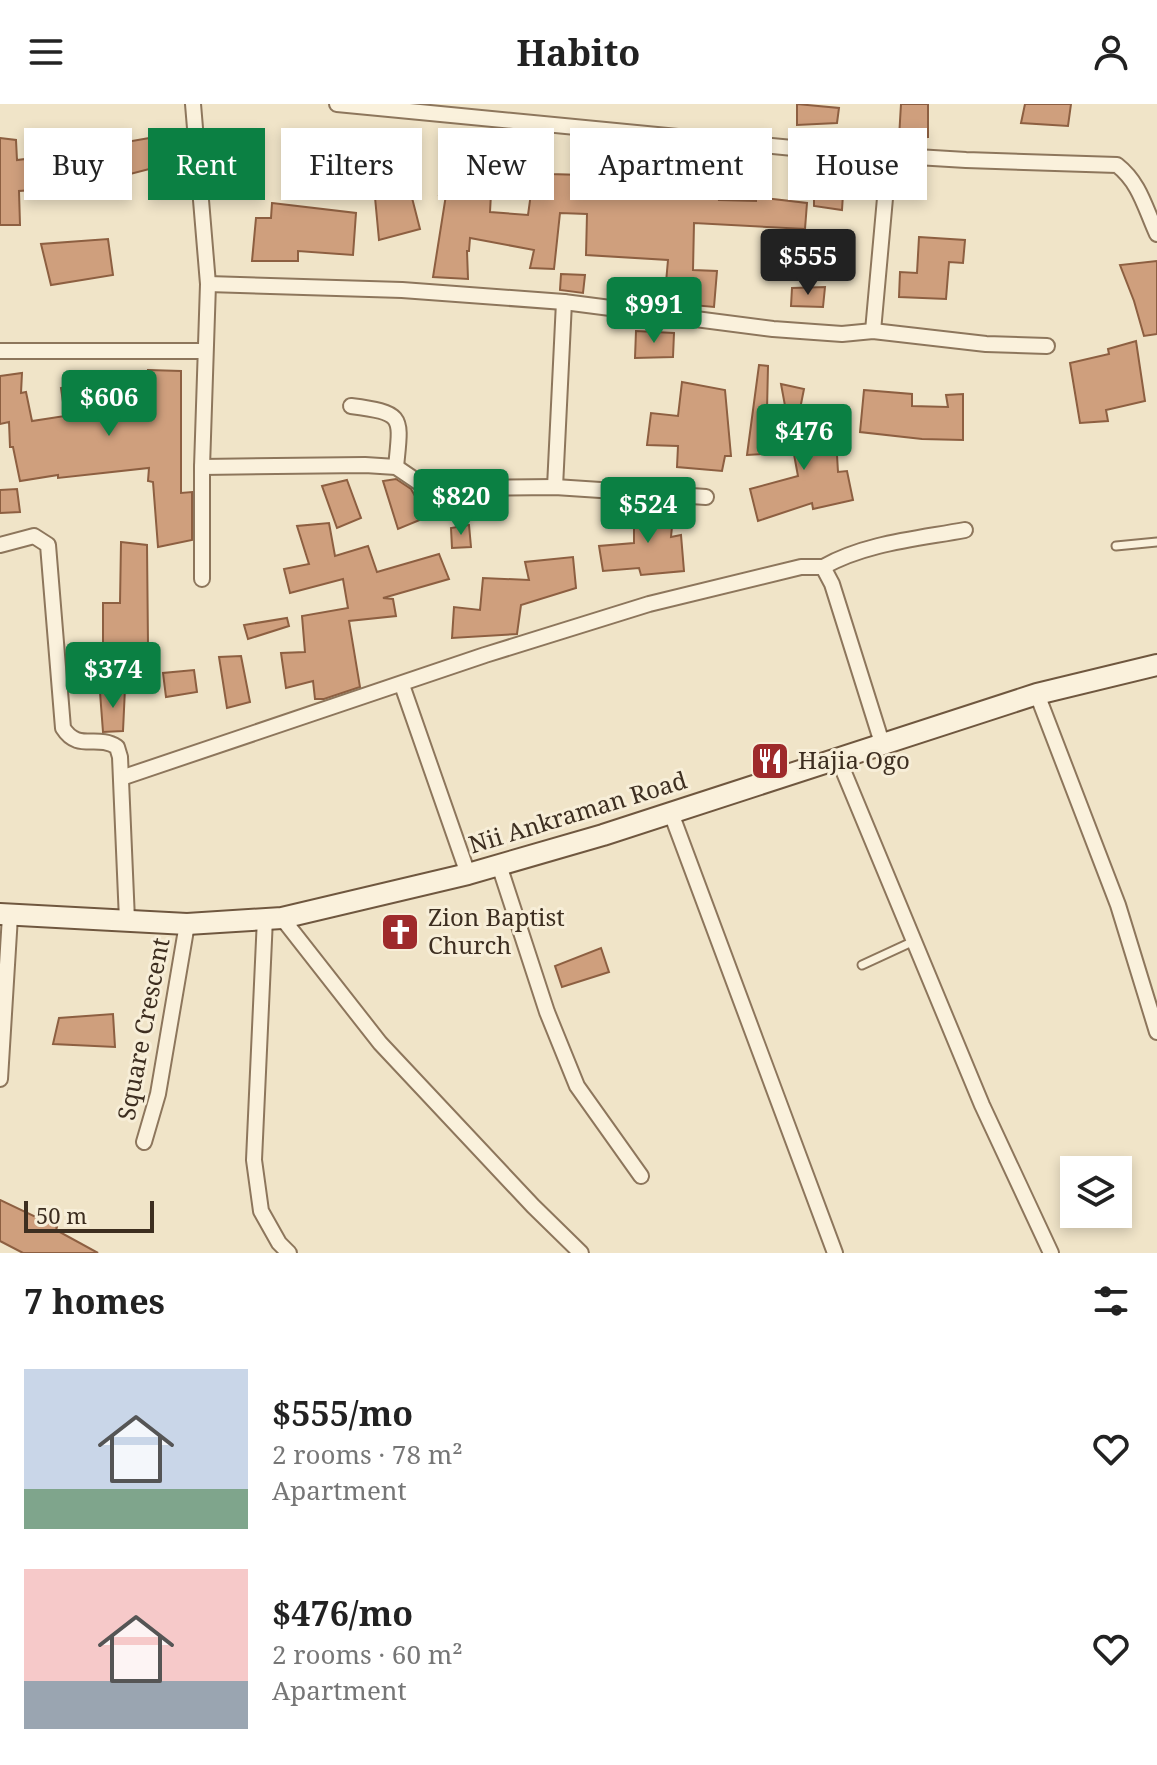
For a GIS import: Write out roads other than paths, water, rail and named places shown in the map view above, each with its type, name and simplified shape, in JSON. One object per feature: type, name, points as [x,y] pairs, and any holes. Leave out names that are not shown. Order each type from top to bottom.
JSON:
[{"type":"street","points":[[193,104],[208,284],[202,579]]},
{"type":"street","points":[[337,104],[788,148]]},
{"type":"street","points":[[927,157],[1117,165],[1130,175],[1138,188],[1157,234]]},
{"type":"street","points":[[873,331],[885,200]]},
{"type":"street","points":[[208,284],[402,290],[564,302],[773,329],[842,334],[873,331],[986,344],[1047,346]]},
{"type":"street","points":[[555,487],[564,302]]},
{"type":"street","points":[[0,351],[205,351]]},
{"type":"street","points":[[351,406],[386,411],[395,416],[400,429],[396,467]]},
{"type":"street","points":[[202,467],[365,465],[396,467],[430,487],[555,487],[706,497]]},
{"type":"street","points":[[121,778],[485,655],[649,604],[801,567],[823,567],[866,548],[965,530]]},
{"type":"street","points":[[0,545],[34,536],[48,545],[63,728],[69,737],[77,741],[109,742],[117,747],[127,920]]},
{"type":"street","points":[[823,567],[832,584],[882,743]]},
{"type":"street","name":"Nii Ankraman Road","points":[[5,915],[187,924],[274,918],[468,874],[671,813],[1037,694],[1157,665]]},
{"type":"street","points":[[402,685],[468,874]]},
{"type":"street","points":[[1037,694],[1118,905],[1157,1032]]},
{"type":"street","points":[[838,758],[982,1105],[1051,1253]]},
{"type":"street","points":[[671,813],[835,1253]]},
{"type":"street","points":[[499,865],[547,1012],[573,1076],[589,1106],[641,1176]]},
{"type":"street","points":[[0,1079],[5,915]]},
{"type":"street","points":[[274,918],[254,1160],[261,1211],[279,1243],[289,1253]]},
{"type":"street","points":[[274,918],[380,1043],[581,1253]]},
{"type":"street","name":"Square Crescent","points":[[144,1142],[158,1094],[187,924]]},
{"type":"lane","points":[[1116,546],[1157,542]]},
{"type":"lane","points":[[862,965],[914,941]]},
{"type":"place","name":"Hajia Ogo","points":[[770,761]]},
{"type":"place","name":"Zion Baptist Church","points":[[400,932]]}]
